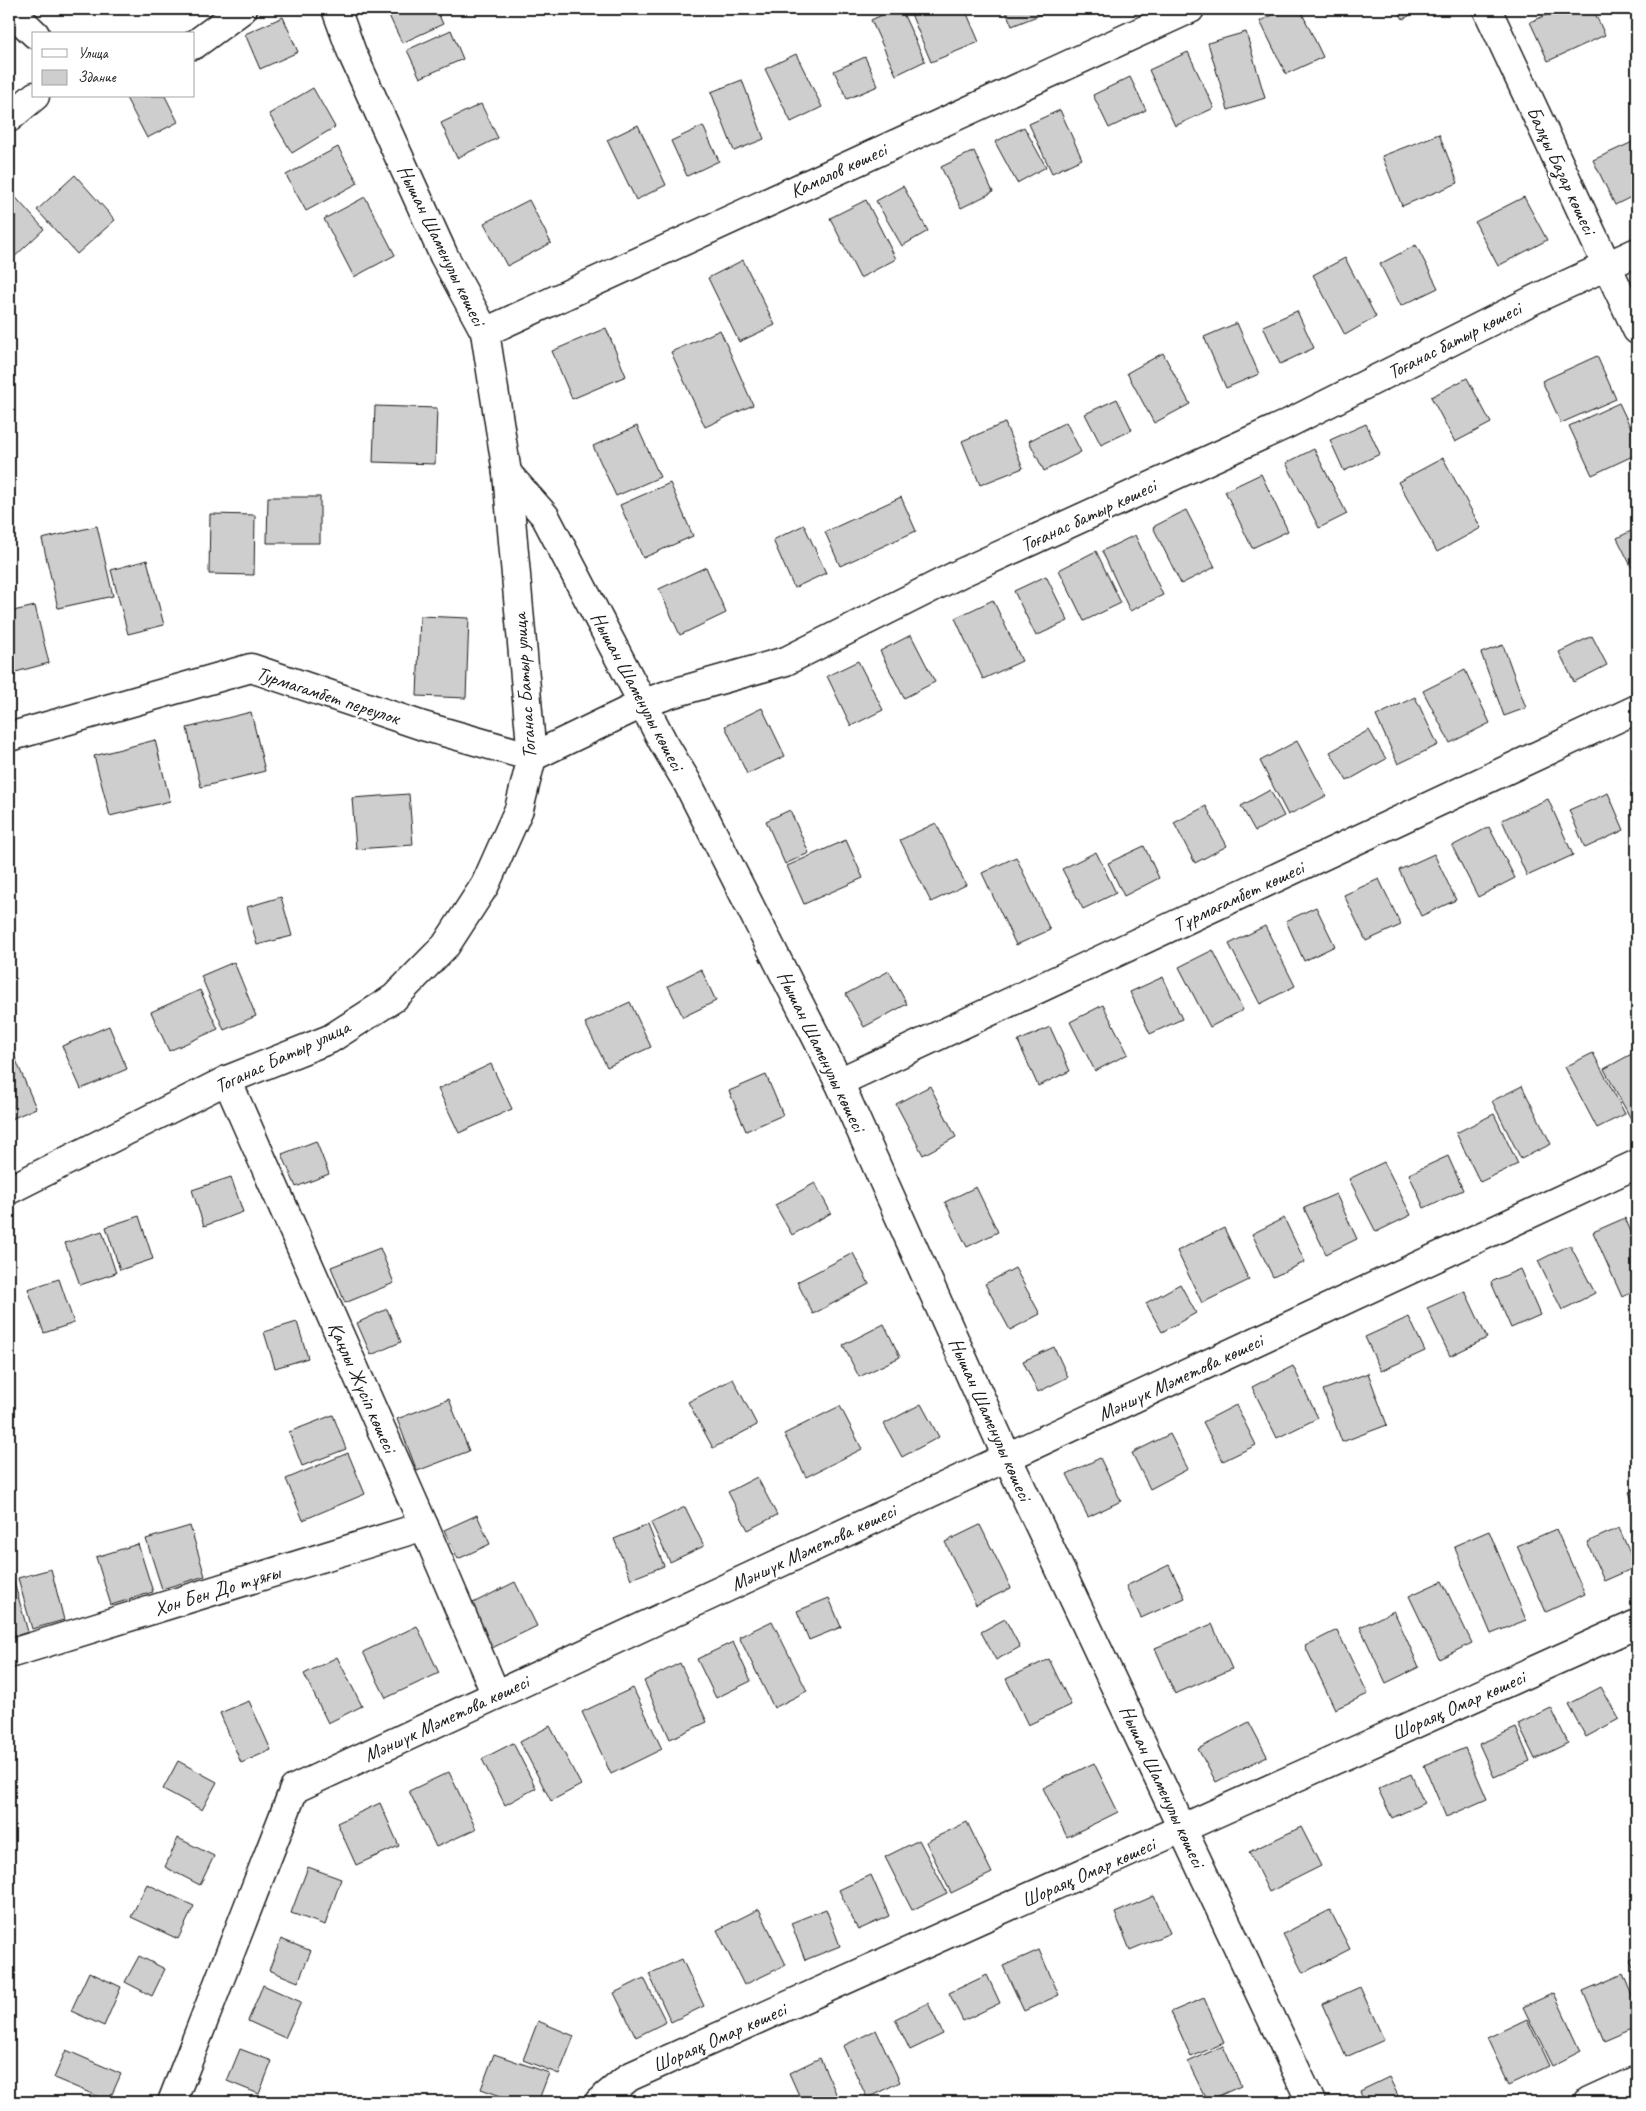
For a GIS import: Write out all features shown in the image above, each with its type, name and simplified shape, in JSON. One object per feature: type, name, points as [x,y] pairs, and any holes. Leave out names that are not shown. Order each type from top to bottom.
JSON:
[{"type":"street","points":[[10,9],[33,32]]},
{"type":"street","points":[[195,44],[243,9]]},
{"type":"street","name":"Нышан Шаменулы көшесі","points":[[336,9],[352,53],[444,256],[486,332],[507,473],[545,516],[663,742],[687,782],[839,1082],[1007,1457],[1184,1829],[1311,2102]]},
{"type":"street","name":"Камалов көшесі","points":[[486,332],[1190,9]]},
{"type":"street","name":"Балқы Базар көшесі","points":[[1486,9],[1637,330]]},
{"type":"street","points":[[9,118],[33,98]]},
{"type":"street","name":"Тоғанас батыр көшесі","points":[[532,757],[644,704],[670,694],[786,661],[961,573],[1287,424],[1535,299],[1637,252]]},
{"type":"street","name":"Тоганас Батыр улица","points":[[9,1190],[227,1080],[330,1039],[394,998],[446,945],[485,885],[519,809],[532,757],[507,473]]},
{"type":"street","name":"Турмагамбет переулок","points":[[9,737],[251,668],[423,726],[532,757]]},
{"type":"street","name":"Тұрмағамбет көшесі","points":[[839,1082],[1637,709]]},
{"type":"street","name":"Қаңлы Жүсіп көшесі","points":[[227,1080],[424,1526],[496,1695]]},
{"type":"street","name":"Мәншүк Мәметова көшесі","points":[[172,2102],[294,1790],[1637,1164]]},
{"type":"street","name":"Хон Бен До тұяғы","points":[[9,1654],[424,1526]]},
{"type":"street","name":"Шораяқ Омар көшесі","points":[[599,2102],[629,2078],[1637,1624]]},
{"type":"street","points":[[1589,2102],[1637,2080]]},
{"type":"building","points":[[386,9],[436,9],[443,24],[402,43]]},
{"type":"building","points":[[895,9],[901,9],[925,61],[896,75],[871,20]]},
{"type":"building","points":[[909,9],[965,9],[979,42],[931,62]]},
{"type":"building","points":[[1005,9],[1040,9],[1042,14],[1012,26]]},
{"type":"building","points":[[1286,9],[1300,9],[1323,57],[1286,74],[1260,21]]},
{"type":"building","points":[[1397,9],[1422,9],[1403,19]]},
{"type":"building","points":[[1560,9],[1593,9],[1605,35],[1548,61],[1530,22]]},
{"type":"building","points":[[283,17],[298,52],[260,69],[245,34]]},
{"type":"building","points":[[451,30],[463,59],[420,78],[407,50]]},
{"type":"building","points":[[1246,32],[1265,98],[1228,110],[1208,43]]},
{"type":"building","points":[[1188,52],[1214,108],[1175,126],[1149,70]]},
{"type":"building","points":[[796,54],[822,107],[791,122],[765,69]]},
{"type":"building","points":[[865,57],[878,86],[847,99],[834,71]]},
{"type":"building","points":[[1130,77],[1146,110],[1109,128],[1093,95]]},
{"type":"building","points":[[742,80],[764,139],[734,151],[711,92]]},
{"type":"building","points":[[313,88],[335,127],[292,153],[269,114]]},
{"type":"building","points":[[126,98],[166,98],[178,122],[147,138]]},
{"type":"building","points":[[481,104],[498,138],[457,158],[441,123]]},
{"type":"building","points":[[1060,110],[1082,159],[1052,173],[1029,124]]},
{"type":"building","points":[[638,125],[666,185],[636,200],[607,140]]},
{"type":"building","points":[[703,126],[719,161],[687,176],[671,141]]},
{"type":"building","points":[[1024,127],[1046,167],[1017,183],[995,142]]},
{"type":"building","points":[[1439,134],[1458,183],[1402,206],[1382,156]]},
{"type":"building","points":[[1637,140],[1637,194],[1615,205],[1593,160]]},
{"type":"building","points":[[338,147],[358,183],[306,211],[286,175]]},
{"type":"building","points":[[974,151],[993,192],[961,208],[941,167]]},
{"type":"building","points":[[75,175],[115,220],[77,254],[37,210]]},
{"type":"building","points":[[903,186],[928,231],[902,246],[876,201]]},
{"type":"building","points":[[9,192],[44,229],[9,262]]},
{"type":"building","points":[[365,197],[395,255],[354,277],[324,219]]},
{"type":"building","points":[[1524,197],[1547,240],[1498,266],[1475,222]]},
{"type":"building","points":[[529,200],[551,243],[507,266],[484,223]]},
{"type":"building","points":[[866,200],[896,259],[860,278],[830,218]]},
{"type":"building","points":[[1416,245],[1438,288],[1401,306],[1380,264]]},
{"type":"building","points":[[1345,258],[1376,317],[1345,335],[1313,275]]},
{"type":"building","points":[[743,260],[775,325],[739,342],[708,278]]},
{"type":"building","points":[[1297,311],[1314,348],[1280,364],[1263,326]]},
{"type":"building","points":[[1237,323],[1259,374],[1226,388],[1204,337]]},
{"type":"building","points":[[606,328],[626,376],[572,399],[552,351]]},
{"type":"building","points":[[720,330],[753,405],[705,427],[671,352]]},
{"type":"building","points":[[1163,353],[1190,404],[1154,423],[1127,373]]},
{"type":"building","points":[[1597,356],[1616,399],[1561,423],[1542,381]]},
{"type":"building","points":[[1467,378],[1491,423],[1455,442],[1431,397]]},
{"type":"building","points":[[1117,399],[1132,430],[1101,445],[1085,414]]},
{"type":"building","points":[[1619,403],[1637,441],[1637,454],[1592,475],[1569,426]]},
{"type":"building","points":[[375,406],[437,408],[435,464],[373,462]]},
{"type":"building","points":[[1066,422],[1081,452],[1044,471],[1029,441]]},
{"type":"building","points":[[1005,423],[1023,468],[980,485],[962,441]]},
{"type":"building","points":[[1366,424],[1380,454],[1344,471],[1330,440]]},
{"type":"building","points":[[637,426],[660,477],[616,496],[593,446]]},
{"type":"building","points":[[1314,449],[1347,514],[1319,528],[1286,463]]},
{"type":"building","points":[[1443,458],[1481,528],[1437,552],[1398,482]]},
{"type":"building","points":[[1261,474],[1288,531],[1252,548],[1225,491]]},
{"type":"building","points":[[670,483],[693,536],[643,558],[620,505]]},
{"type":"building","points":[[268,497],[320,497],[320,543],[267,543]]},
{"type":"building","points":[[901,497],[916,531],[840,566],[825,532]]},
{"type":"building","points":[[1186,510],[1215,567],[1181,584],[1153,527]]},
{"type":"building","points":[[210,514],[255,515],[254,575],[209,574]]},
{"type":"building","points":[[804,525],[826,573],[794,588],[773,540]]},
{"type":"building","points":[[97,526],[113,596],[58,608],[42,539]]},
{"type":"building","points":[[1637,528],[1637,565],[1632,568],[1617,538]]},
{"type":"building","points":[[1135,535],[1163,595],[1130,611],[1102,551]]},
{"type":"building","points":[[1096,551],[1121,603],[1084,621],[1059,570]]},
{"type":"building","points":[[147,560],[164,625],[128,634],[111,570]]},
{"type":"building","points":[[706,567],[726,613],[680,635],[659,589]]},
{"type":"building","points":[[1046,576],[1068,621],[1036,636],[1014,591]]},
{"type":"building","points":[[993,600],[1022,661],[983,679],[955,618]]},
{"type":"building","points":[[35,606],[49,663],[12,673],[9,661],[9,612]]},
{"type":"building","points":[[420,616],[469,618],[466,698],[417,696]]},
{"type":"building","points":[[911,635],[935,682],[904,698],[880,651]]},
{"type":"building","points":[[1592,636],[1607,665],[1574,682],[1559,652]]},
{"type":"building","points":[[1503,645],[1526,708],[1504,716],[1481,653]]},
{"type":"building","points":[[858,661],[883,710],[851,726],[827,676]]},
{"type":"building","points":[[1465,670],[1490,723],[1450,743],[1423,691]]},
{"type":"building","points":[[1415,697],[1438,745],[1398,764],[1376,716]]},
{"type":"building","points":[[762,708],[785,756],[747,774],[725,726]]},
{"type":"building","points":[[251,712],[265,771],[201,787],[187,728]]},
{"type":"building","points":[[1369,730],[1386,759],[1347,781],[1330,752]]},
{"type":"building","points":[[155,740],[170,801],[110,816],[94,756]]},
{"type":"building","points":[[1297,741],[1326,796],[1288,815],[1260,761]]},
{"type":"building","points":[[1637,781],[1637,796],[1631,784]]},
{"type":"building","points":[[1270,790],[1284,816],[1255,831],[1241,806]]},
{"type":"building","points":[[1608,793],[1624,830],[1585,848],[1569,810]]},
{"type":"building","points":[[409,794],[413,845],[356,849],[352,798]]},
{"type":"building","points":[[1548,799],[1573,855],[1527,876],[1502,820]]},
{"type":"building","points":[[1206,806],[1227,846],[1195,863],[1174,823]]},
{"type":"building","points":[[790,810],[809,853],[785,864],[766,821]]},
{"type":"building","points":[[936,823],[966,885],[931,902],[900,840]]},
{"type":"building","points":[[1489,827],[1515,878],[1478,897],[1452,846]]},
{"type":"building","points":[[846,840],[863,878],[804,904],[787,866]]},
{"type":"building","points":[[1144,846],[1159,878],[1124,896],[1108,863]]},
{"type":"building","points":[[1096,852],[1116,893],[1083,909],[1062,869]]},
{"type":"building","points":[[1434,854],[1456,900],[1421,916],[1399,870]]},
{"type":"building","points":[[1016,857],[1050,930],[1016,945],[982,873]]},
{"type":"building","points":[[1379,879],[1401,925],[1366,941],[1344,895]]},
{"type":"building","points":[[281,897],[292,936],[257,945],[247,907]]},
{"type":"building","points":[[1316,907],[1335,946],[1304,961],[1286,921]]},
{"type":"building","points":[[1265,926],[1295,986],[1260,1004],[1229,944]]},
{"type":"building","points":[[1213,950],[1243,1010],[1210,1027],[1179,967]]},
{"type":"building","points":[[234,962],[256,1016],[224,1030],[201,976]]},
{"type":"building","points":[[701,969],[716,1001],[683,1017],[668,986]]},
{"type":"building","points":[[889,971],[907,1004],[864,1027],[846,994]]},
{"type":"building","points":[[1163,977],[1182,1019],[1150,1034],[1130,992]]},
{"type":"building","points":[[200,990],[218,1029],[169,1051],[151,1012]]},
{"type":"building","points":[[630,1002],[651,1047],[607,1067],[585,1023]]},
{"type":"building","points":[[1103,1005],[1128,1054],[1095,1071],[1070,1022]]},
{"type":"building","points":[[109,1026],[127,1069],[81,1089],[62,1046]]},
{"type":"building","points":[[1050,1027],[1070,1071],[1038,1086],[1018,1041]]},
{"type":"building","points":[[11,1048],[36,1108],[9,1120],[9,1049]]},
{"type":"building","points":[[1637,1051],[1637,1116],[1631,1119],[1604,1069]]},
{"type":"building","points":[[1593,1053],[1625,1114],[1597,1128],[1565,1067]]},
{"type":"building","points":[[491,1064],[512,1109],[459,1133],[438,1089]]},
{"type":"building","points":[[766,1075],[783,1115],[746,1131],[729,1091]]},
{"type":"building","points":[[930,1086],[956,1137],[923,1155],[896,1104]]},
{"type":"building","points":[[1522,1086],[1551,1144],[1521,1159],[1492,1101]]},
{"type":"building","points":[[1494,1114],[1518,1164],[1480,1182],[1456,1133]]},
{"type":"building","points":[[316,1141],[329,1174],[296,1187],[282,1154]]},
{"type":"building","points":[[1448,1156],[1463,1190],[1424,1208],[1409,1174]]},
{"type":"building","points":[[1384,1162],[1411,1215],[1376,1232],[1349,1179]]},
{"type":"building","points":[[231,1177],[243,1212],[204,1226],[192,1190]]},
{"type":"building","points":[[815,1183],[831,1213],[792,1235],[775,1205]]},
{"type":"building","points":[[976,1187],[998,1232],[967,1247],[945,1202]]},
{"type":"building","points":[[1336,1194],[1357,1239],[1326,1254],[1304,1208]]},
{"type":"building","points":[[139,1216],[153,1259],[120,1270],[106,1227]]},
{"type":"building","points":[[1284,1218],[1305,1262],[1273,1277],[1252,1234]]},
{"type":"building","points":[[1625,1218],[1637,1245],[1637,1290],[1622,1297],[1593,1232]]},
{"type":"building","points":[[1224,1228],[1249,1280],[1202,1303],[1177,1251]]},
{"type":"building","points":[[102,1231],[116,1273],[80,1285],[65,1243]]},
{"type":"building","points":[[1570,1245],[1595,1293],[1562,1310],[1538,1261]]},
{"type":"building","points":[[380,1248],[394,1283],[345,1303],[331,1267]]},
{"type":"building","points":[[853,1253],[869,1284],[813,1314],[797,1282]]},
{"type":"building","points":[[1015,1268],[1040,1314],[1010,1330],[985,1284]]},
{"type":"building","points":[[1520,1269],[1540,1315],[1511,1328],[1491,1282]]},
{"type":"building","points":[[59,1279],[74,1323],[44,1333],[28,1289]]},
{"type":"building","points":[[1180,1284],[1196,1313],[1162,1332],[1146,1303]]},
{"type":"building","points":[[1465,1291],[1487,1338],[1450,1356],[1427,1308]]},
{"type":"building","points":[[387,1309],[401,1342],[371,1355],[357,1323]]},
{"type":"building","points":[[1409,1317],[1425,1351],[1381,1371],[1365,1337]]},
{"type":"building","points":[[297,1322],[308,1358],[275,1368],[264,1332]]},
{"type":"building","points":[[884,1324],[900,1357],[859,1377],[843,1345]]},
{"type":"building","points":[[1054,1347],[1068,1377],[1038,1392],[1023,1361]]},
{"type":"building","points":[[1293,1366],[1318,1418],[1277,1438],[1252,1387]]},
{"type":"building","points":[[1368,1373],[1387,1425],[1342,1442],[1323,1390]]},
{"type":"building","points":[[733,1379],[757,1425],[713,1448],[688,1402]]},
{"type":"building","points":[[449,1399],[469,1451],[417,1471],[397,1419]]},
{"type":"building","points":[[921,1404],[939,1437],[902,1457],[884,1424]]},
{"type":"building","points":[[1236,1405],[1256,1445],[1223,1461],[1203,1422]]},
{"type":"building","points":[[840,1406],[862,1449],[806,1477],[784,1434]]},
{"type":"building","points":[[333,1415],[346,1449],[302,1466],[289,1432]]},
{"type":"building","points":[[1170,1434],[1188,1469],[1150,1489],[1132,1453]]},
{"type":"building","points":[[348,1453],[365,1494],[303,1520],[286,1479]]},
{"type":"building","points":[[1100,1458],[1121,1501],[1088,1517],[1067,1474]]},
{"type":"building","points":[[757,1477],[777,1515],[748,1530],[728,1492]]},
{"type":"building","points":[[1637,1488],[1637,1512],[1629,1492]]},
{"type":"building","points":[[685,1507],[704,1546],[670,1562],[651,1523]]},
{"type":"building","points":[[477,1515],[490,1544],[458,1559],[444,1530]]},
{"type":"building","points":[[648,1525],[664,1566],[631,1579],[614,1539]]},
{"type":"building","points":[[980,1525],[1011,1588],[976,1605],[945,1542]]},
{"type":"building","points":[[190,1526],[205,1576],[162,1589],[146,1539]]},
{"type":"building","points":[[1619,1528],[1636,1567],[1604,1581],[1587,1542]]},
{"type":"building","points":[[1556,1529],[1585,1594],[1546,1612],[1517,1546]]},
{"type":"building","points":[[1489,1531],[1526,1620],[1491,1634],[1454,1546]]},
{"type":"building","points":[[138,1544],[153,1592],[111,1605],[96,1557]]},
{"type":"building","points":[[9,1564],[28,1632],[9,1638]]},
{"type":"building","points":[[1169,1565],[1185,1598],[1141,1618],[1126,1586]]},
{"type":"building","points":[[51,1569],[64,1620],[32,1629],[18,1578]]},
{"type":"building","points":[[1442,1581],[1472,1643],[1439,1659],[1409,1596]]},
{"type":"building","points":[[515,1582],[537,1626],[490,1649],[469,1605]]},
{"type":"building","points":[[829,1598],[841,1627],[809,1640],[797,1611]]},
{"type":"building","points":[[1394,1611],[1419,1667],[1386,1683],[1360,1627]]},
{"type":"building","points":[[1005,1619],[1020,1647],[996,1660],[981,1632]]},
{"type":"building","points":[[772,1621],[807,1691],[774,1708],[739,1637]]},
{"type":"building","points":[[1212,1624],[1232,1669],[1175,1694],[1155,1648]]},
{"type":"building","points":[[417,1626],[439,1673],[386,1698],[363,1652]]},
{"type":"building","points":[[1337,1630],[1368,1694],[1335,1709],[1305,1646]]},
{"type":"building","points":[[733,1642],[751,1681],[716,1698],[697,1659]]},
{"type":"building","points":[[337,1657],[362,1706],[328,1723],[304,1674]]},
{"type":"building","points":[[1049,1659],[1071,1705],[1028,1725],[1006,1679]]},
{"type":"building","points":[[680,1663],[707,1722],[670,1739],[644,1681]]},
{"type":"building","points":[[1601,1687],[1619,1719],[1586,1737],[1568,1704]]},
{"type":"building","points":[[633,1688],[662,1749],[611,1774],[582,1712]]},
{"type":"building","points":[[249,1701],[271,1750],[241,1763],[220,1713]]},
{"type":"building","points":[[9,1705],[17,1732],[9,1734]]},
{"type":"building","points":[[1551,1708],[1568,1743],[1535,1759],[1518,1724]]},
{"type":"building","points":[[1249,1722],[1267,1756],[1216,1782],[1198,1749]]},
{"type":"building","points":[[550,1726],[581,1785],[551,1801],[520,1742]]},
{"type":"building","points":[[1516,1728],[1530,1761],[1494,1777],[1479,1744]]},
{"type":"building","points":[[513,1743],[536,1788],[505,1805],[482,1759]]},
{"type":"building","points":[[1465,1748],[1487,1799],[1446,1817],[1424,1765]]},
{"type":"building","points":[[178,1761],[217,1782],[202,1810],[163,1789]]},
{"type":"building","points":[[1094,1763],[1118,1812],[1067,1837],[1043,1788]]},
{"type":"building","points":[[449,1772],[476,1829],[436,1847],[409,1791]]},
{"type":"building","points":[[1411,1774],[1424,1803],[1392,1818],[1378,1789]]},
{"type":"building","points":[[380,1803],[399,1846],[356,1865],[337,1823]]},
{"type":"building","points":[[967,1822],[992,1873],[951,1893],[926,1842]]},
{"type":"building","points":[[1301,1827],[1321,1866],[1269,1892],[1249,1852]]},
{"type":"building","points":[[178,1838],[214,1856],[200,1885],[165,1867]]},
{"type":"building","points":[[919,1840],[947,1893],[912,1910],[885,1857]]},
{"type":"building","points":[[308,1867],[341,1879],[325,1925],[291,1913]]},
{"type":"building","points":[[871,1875],[889,1916],[858,1930],[839,1890]]},
{"type":"building","points":[[147,1884],[194,1906],[178,1939],[131,1917]]},
{"type":"building","points":[[1154,1896],[1170,1933],[1130,1950],[1115,1913]]},
{"type":"building","points":[[759,1909],[786,1965],[744,1985],[717,1930]]},
{"type":"building","points":[[826,1909],[840,1946],[805,1960],[791,1923]]},
{"type":"building","points":[[1330,1910],[1350,1949],[1303,1973],[1283,1934]]},
{"type":"building","points":[[281,1939],[311,1951],[298,1982],[269,1970]]},
{"type":"building","points":[[1039,1950],[1059,1995],[1024,2011],[1003,1966]]},
{"type":"building","points":[[139,1956],[165,1969],[152,1996],[125,1982]]},
{"type":"building","points":[[1637,1957],[1637,1978],[1630,1960]]},
{"type":"building","points":[[682,1959],[704,2006],[671,2022],[649,1974]]},
{"type":"building","points":[[89,1972],[121,1987],[104,2026],[71,2011]]},
{"type":"building","points":[[1623,1974],[1637,2008],[1637,2027],[1604,2041],[1583,1991]]},
{"type":"building","points":[[987,1975],[1000,2003],[963,2021],[949,1993]]},
{"type":"building","points":[[644,1978],[666,2022],[636,2037],[614,1993]]},
{"type":"building","points":[[263,1985],[301,2002],[285,2038],[248,2021]]},
{"type":"building","points":[[1360,1987],[1384,2040],[1346,2057],[1322,2004]]},
{"type":"building","points":[[1554,1993],[1581,2051],[1552,2066],[1523,2007]]},
{"type":"building","points":[[1204,1998],[1224,2043],[1191,2057],[1171,2012]]},
{"type":"building","points":[[928,2003],[943,2034],[910,2050],[895,2019]]},
{"type":"building","points":[[1527,2019],[1549,2066],[1509,2085],[1487,2038]]},
{"type":"building","points":[[538,2021],[574,2036],[559,2074],[523,2060]]},
{"type":"building","points":[[876,2030],[900,2082],[867,2098],[843,2046]]},
{"type":"building","points":[[1223,2046],[1241,2086],[1207,2101],[1188,2062]]},
{"type":"building","points":[[240,2049],[272,2061],[259,2094],[227,2081]]},
{"type":"building","points":[[66,2050],[121,2074],[109,2101],[54,2078]]},
{"type":"building","points":[[494,2054],[549,2073],[538,2102],[518,2102],[481,2089]]},
{"type":"building","points":[[820,2058],[840,2102],[802,2102],[789,2073]]},
{"type":"building","points":[[1389,2077],[1401,2102],[1365,2102],[1360,2091]]},
{"type":"building","points":[[725,2096],[728,2102],[712,2102]]}]
